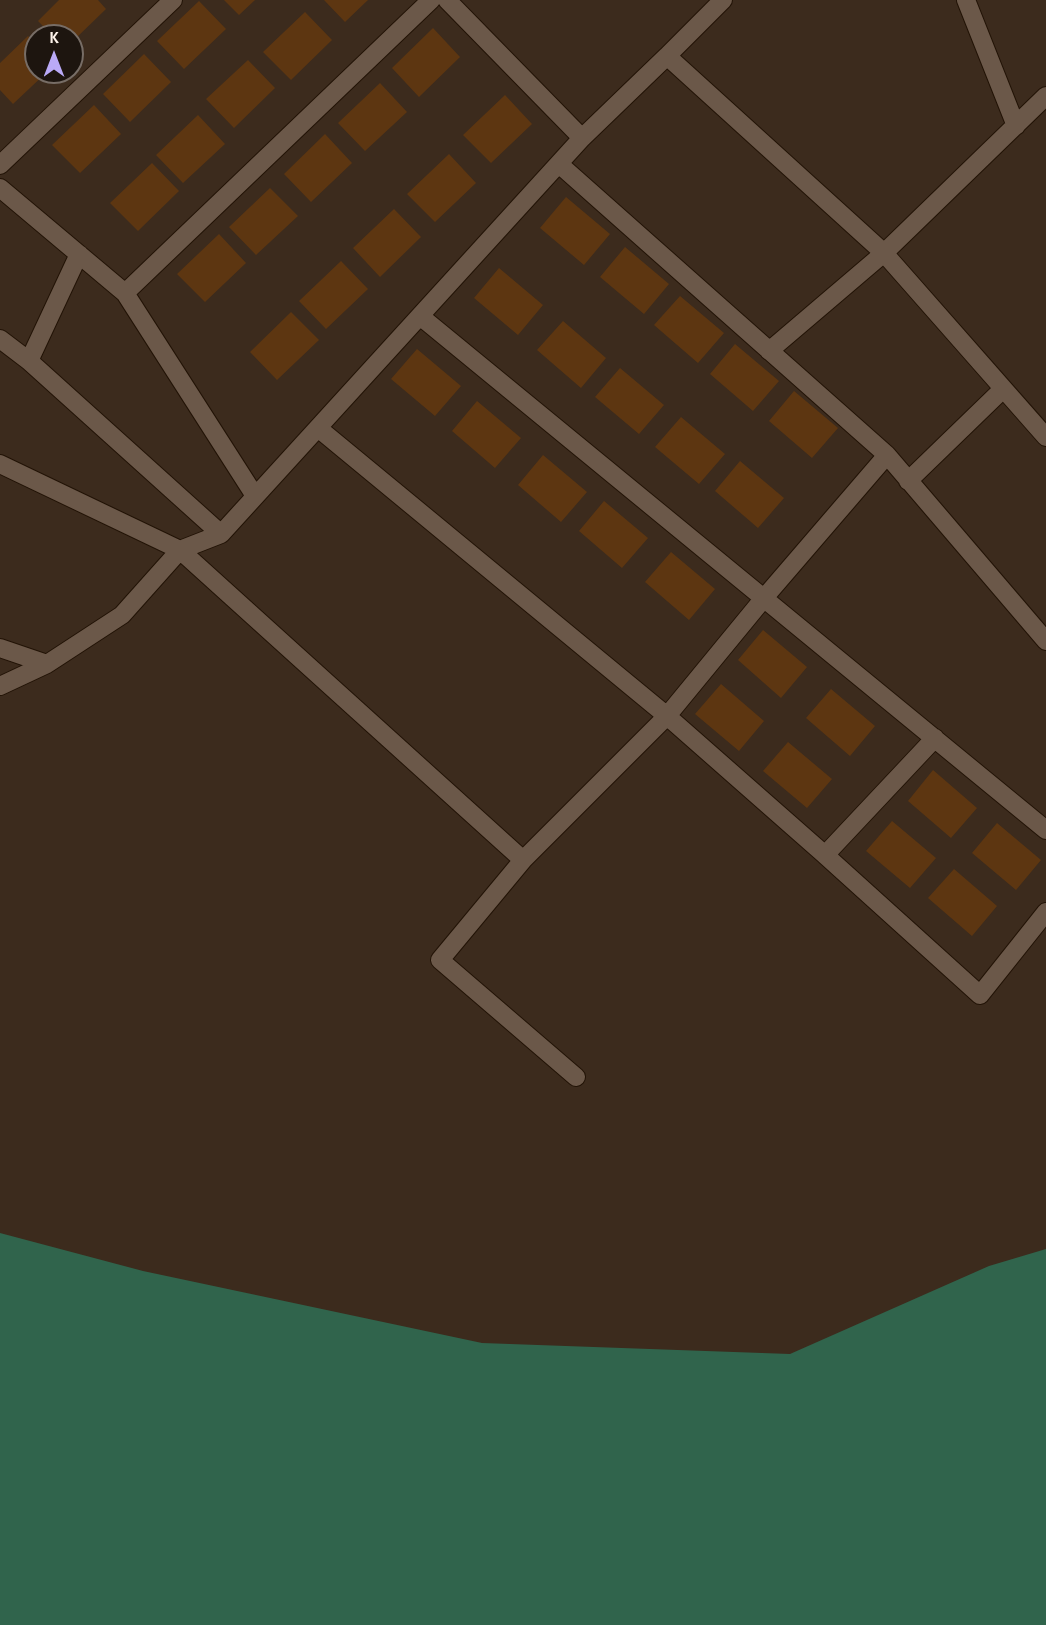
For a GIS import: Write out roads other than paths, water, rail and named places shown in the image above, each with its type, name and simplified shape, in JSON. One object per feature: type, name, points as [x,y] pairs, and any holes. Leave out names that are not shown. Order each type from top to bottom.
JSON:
[{"type":"street","points":[[0,165],[173,0]]},
{"type":"street","points":[[125,293],[431,0]]},
{"type":"street","points":[[447,0],[582,138]]},
{"type":"street","points":[[0,686],[47,664],[122,615],[180,550],[221,534],[582,138],[723,0]]},
{"type":"street","points":[[966,0],[1016,126]]},
{"type":"street","points":[[667,56],[884,253],[1046,437]]},
{"type":"street","points":[[769,351],[884,253],[1046,96]]},
{"type":"street","points":[[559,164],[887,455],[1046,641]]},
{"type":"street","points":[[0,188],[125,293],[255,496]]},
{"type":"street","points":[[29,361],[79,254]]},
{"type":"street","points":[[420,316],[1046,830]]},
{"type":"street","points":[[0,339],[29,361],[221,534]]},
{"type":"street","points":[[908,481],[1003,388]]},
{"type":"street","points":[[318,428],[667,716],[980,994],[1046,912]]},
{"type":"street","points":[[576,1077],[440,960],[524,860],[667,716],[764,598],[887,455]]},
{"type":"street","points":[[0,464],[180,550],[524,860]]},
{"type":"street","points":[[0,648],[47,664]]},
{"type":"street","points":[[825,855],[935,738]]}]
